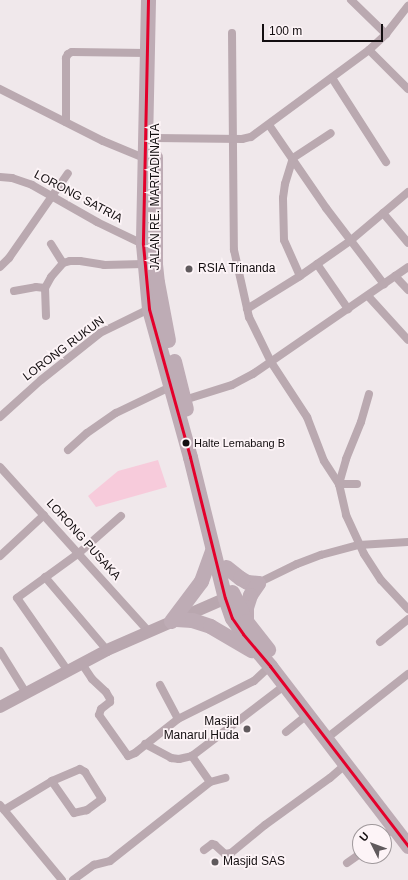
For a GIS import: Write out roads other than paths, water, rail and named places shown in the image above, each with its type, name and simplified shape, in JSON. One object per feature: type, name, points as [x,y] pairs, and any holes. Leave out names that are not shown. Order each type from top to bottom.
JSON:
[{"type":"highway","points":[[148,0],[147,53],[150,138],[144,158],[143,244],[149,309],[170,387],[179,402],[212,551],[229,596],[236,626],[266,662],[395,832],[408,846]]},
{"type":"highway","name":"JALAN RE. MARTADINATA","points":[[158,0],[150,138],[154,246],[157,282],[179,402],[226,567],[229,596],[246,621],[332,734],[395,832]]},
{"type":"highway","points":[[174,620],[201,581],[212,551]]},
{"type":"highway","points":[[226,567],[247,582],[258,583],[250,595],[246,607],[246,621]]},
{"type":"highway","points":[[174,620],[192,620],[210,626],[266,662]]},
{"type":"street","points":[[351,0],[386,34]]},
{"type":"street","points":[[150,138],[248,138],[269,125],[369,50],[386,34],[408,6]]},
{"type":"street","points":[[232,33],[234,250],[247,309],[254,330],[271,362],[307,417],[324,462],[339,484],[346,516],[359,545],[381,580],[408,609]]},
{"type":"street","points":[[369,50],[408,89]]},
{"type":"street","points":[[66,122],[66,58],[68,54],[72,52],[147,53]]},
{"type":"street","points":[[332,78],[386,162]]},
{"type":"street","points":[[0,90],[103,142],[144,158]]},
{"type":"street","points":[[269,125],[350,241],[384,284]]},
{"type":"street","points":[[300,276],[287,248],[283,232],[284,191],[293,158],[331,133]]},
{"type":"street","points":[[0,267],[9,258],[68,173]]},
{"type":"street","name":"LORONG SATRIA","points":[[0,178],[22,181],[96,222],[143,244]]},
{"type":"street","points":[[247,309],[300,276],[350,241],[408,192]]},
{"type":"street","points":[[383,213],[408,243]]},
{"type":"street","points":[[52,244],[63,263]]},
{"type":"street","points":[[46,316],[44,297],[45,288],[51,277],[63,263],[80,261],[104,265],[144,264]]},
{"type":"street","points":[[317,264],[348,310]]},
{"type":"street","points":[[179,402],[232,384],[253,374],[348,310],[408,267]]},
{"type":"street","points":[[395,276],[408,290]]},
{"type":"street","points":[[14,291],[36,287],[45,288]]},
{"type":"street","points":[[368,296],[408,340]]},
{"type":"street","name":"LORONG RUKUN","points":[[2,411],[100,333],[149,309]]},
{"type":"street","points":[[68,450],[87,433],[116,413],[170,387]]},
{"type":"street","points":[[339,484],[346,458],[361,422],[369,394]]},
{"type":"street","name":"LORONG PUSAKA","points":[[2,472],[79,553],[148,631]]},
{"type":"street","points":[[339,484],[357,484]]},
{"type":"street","points":[[0,556],[44,515]]},
{"type":"street","points":[[68,671],[17,598],[79,553],[121,516]]},
{"type":"street","points":[[258,583],[298,564],[359,545],[408,542]]},
{"type":"street","points":[[45,577],[107,650]]},
{"type":"street","points":[[0,707],[107,650],[229,596]]},
{"type":"street","points":[[380,642],[408,619]]},
{"type":"street","points":[[0,651],[26,693]]},
{"type":"street","points":[[82,664],[92,679],[106,692],[110,699],[110,702],[101,709],[98,715],[127,755],[131,756],[178,719],[254,681],[266,662]]},
{"type":"street","points":[[332,734],[408,674]]},
{"type":"street","points":[[160,685],[178,719]]},
{"type":"street","points":[[145,744],[170,758],[179,759],[192,756],[284,686]]},
{"type":"street","points":[[286,732],[307,716]]},
{"type":"street","points":[[192,756],[213,779]]},
{"type":"street","points":[[204,850],[212,844],[225,854],[231,853],[265,825],[330,778],[345,765]]},
{"type":"street","points":[[52,781],[74,813],[87,810],[102,799],[82,768],[52,781],[2,808],[62,880]]},
{"type":"street","points":[[73,880],[94,865],[110,861],[213,779],[225,778]]},
{"type":"street","points":[[347,863],[352,860]]},
{"type":"place","name":"RSIA Trinanda","points":[[189,269]]},
{"type":"place","name":"Halte Lemabang B","points":[[186,443]]},
{"type":"place","name":"Masjid Manarul Huda","points":[[247,729]]},
{"type":"place","name":"Masjid SAS","points":[[215,862]]}]
